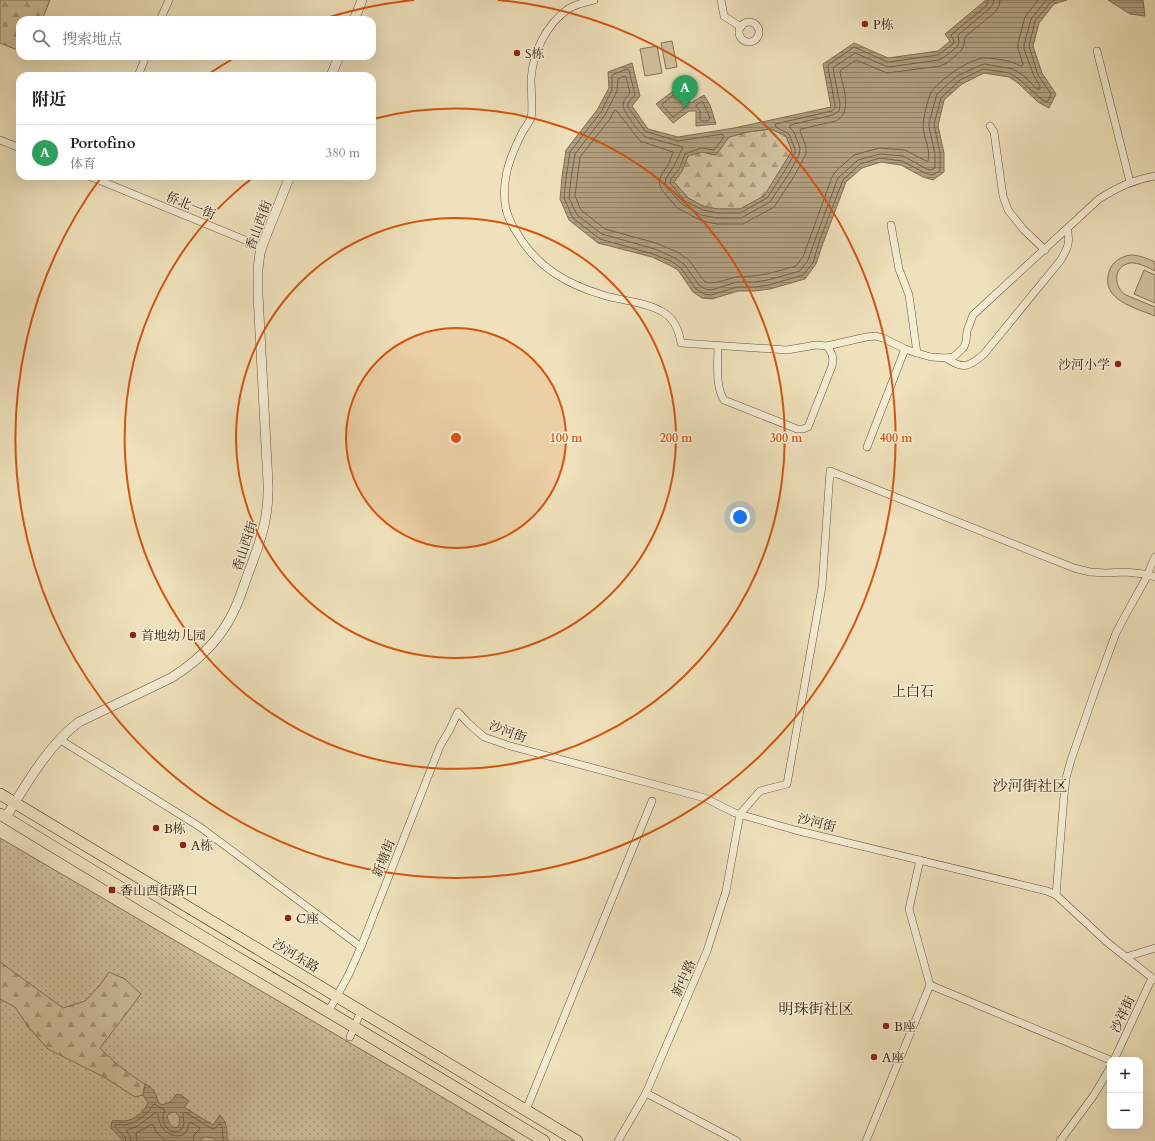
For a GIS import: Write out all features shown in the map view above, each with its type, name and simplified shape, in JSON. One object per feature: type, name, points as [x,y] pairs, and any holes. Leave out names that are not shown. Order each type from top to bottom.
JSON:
[{"type":"main road","name":"沙河东路","points":[[0,794],[577,1141]]},
{"type":"main road","points":[[3,816],[328,1012],[352,1032],[440,1078],[544,1141]]},
{"type":"street","points":[[162,16],[168,0]]},
{"type":"street","points":[[356,16],[362,0]]},
{"type":"street","points":[[594,0],[580,3],[569,9],[557,19],[546,33],[537,50],[532,67],[531,117],[511,156],[505,175],[505,204],[508,219],[528,249],[538,260],[556,275],[578,287],[604,296],[648,305],[662,311],[672,320],[679,331],[681,343],[787,350],[816,345],[826,346],[866,336],[875,336],[883,338],[905,349],[931,357],[952,357],[964,347],[967,331],[973,316],[1099,199],[1116,188],[1130,182],[1155,176]]},
{"type":"street","points":[[721,0],[724,16],[740,27]]},
{"type":"street","points":[[1097,51],[1130,182]]},
{"type":"street","points":[[140,72],[144,60]]},
{"type":"street","points":[[333,72],[337,60]]},
{"type":"street","points":[[990,126],[994,132],[1003,196],[1008,210],[1023,229],[1045,250]]},
{"type":"street","points":[[0,140],[16,146]]},
{"type":"street","name":"侨北一街","points":[[101,180],[262,247]]},
{"type":"street","name":"香山西街","points":[[3,816],[15,803],[59,740],[69,730],[79,722],[171,678],[189,666],[215,641],[231,617],[237,604],[260,542],[268,507],[258,287],[259,261],[262,247],[288,180]]},
{"type":"street","points":[[891,225],[899,270],[910,296],[917,353]]},
{"type":"street","points":[[946,358],[955,364],[964,366],[975,362],[984,354],[1060,261],[1069,243],[1067,229]]},
{"type":"street","points":[[718,345],[719,388],[724,400],[791,428],[797,429],[804,429],[808,427],[832,366],[834,360],[833,355],[826,346]]},
{"type":"street","points":[[867,447],[905,349]]},
{"type":"street","points":[[740,814],[760,791],[788,784],[822,587],[830,471],[1074,568],[1090,572],[1125,572],[1155,577]]},
{"type":"street","points":[[1056,895],[1064,796],[1071,760],[1116,633],[1155,557]]},
{"type":"street","name":"沙河街","points":[[458,712],[484,737],[507,745],[705,798],[740,814],[799,830],[1047,891],[1056,895],[1108,943],[1154,979]]},
{"type":"street","name":"新塘街","points":[[328,1012],[348,976],[361,947],[440,746],[458,712]]},
{"type":"street","points":[[59,740],[200,827],[361,947]]},
{"type":"street","points":[[526,1110],[652,801]]},
{"type":"street","name":"新中路","points":[[618,1141],[646,1093],[708,951],[726,891],[740,814]]},
{"type":"street","points":[[866,1141],[930,985],[909,909],[920,860]]},
{"type":"street","points":[[1126,957],[1155,948]]},
{"type":"street","name":"沙祥街","points":[[1115,1057],[1154,979]]},
{"type":"street","points":[[930,985],[1107,1059]]},
{"type":"street","points":[[352,1032],[362,1011]]},
{"type":"street","points":[[1060,1141],[1085,1108],[1107,1073]]},
{"type":"street","points":[[646,1093],[737,1141]]},
{"type":"green space","points":[[0,0],[50,0],[44,16],[16,16],[16,49],[0,43]]},
{"type":"green space","points":[[672,41],[677,67],[666,69],[661,43]]},
{"type":"green space","points":[[657,46],[662,73],[645,76],[640,49]]},
{"type":"green space","points":[[771,129],[786,136],[792,151],[764,196],[740,209],[718,209],[705,207],[688,198],[674,182],[682,171],[688,156],[702,152],[716,155],[729,137],[748,132]]},
{"type":"green space","points":[[1130,255],[1142,257],[1155,262],[1155,271],[1137,263],[1124,265],[1118,272],[1117,282],[1119,287],[1126,295],[1155,307],[1155,316],[1122,302],[1110,290],[1108,282],[1109,272],[1112,265],[1123,257]]},
{"type":"green space","points":[[1144,270],[1155,275],[1155,303],[1134,294]]},
{"type":"green space","points":[[0,838],[427,1088],[515,1141],[0,1141]]},
{"type":"green space","points":[[0,962],[63,1008],[85,1001],[100,985],[109,972],[125,979],[141,994],[100,1048],[121,1068],[145,1084],[143,1095],[135,1097],[104,1077],[48,1049],[29,1028],[15,1007],[0,999]]},
{"type":"water","points":[[986,0],[1067,0],[1054,4],[1039,23],[1033,46],[1042,73],[1056,94],[1049,108],[1038,102],[1018,83],[1009,77],[984,73],[962,84],[944,100],[938,126],[944,153],[944,172],[933,180],[923,177],[901,165],[881,162],[862,168],[846,182],[816,264],[805,279],[770,289],[738,291],[712,299],[702,298],[693,292],[678,270],[652,257],[598,243],[569,220],[560,199],[566,150],[597,110],[609,88],[608,72],[632,63],[640,96],[632,106],[648,129],[678,137],[734,128],[831,107],[823,64],[854,43],[888,58],[938,51],[950,41],[945,34]],"holes":[[[771,129],[786,136],[792,151],[764,196],[740,209],[718,209],[705,207],[688,198],[674,182],[682,171],[688,156],[702,152],[716,155],[729,137],[748,132]]]},
{"type":"water","points":[[1108,0],[1143,0],[1145,16],[1130,14]]},
{"type":"water","points":[[677,88],[691,103],[704,95],[710,105],[716,124],[696,126],[696,111],[689,111],[673,123],[656,104]]},
{"type":"water","points":[[145,1084],[153,1089],[158,1102],[162,1105],[170,1102],[177,1094],[181,1095],[189,1101],[184,1107],[213,1125],[220,1115],[227,1128],[227,1138],[229,1141],[217,1141],[213,1138],[205,1137],[199,1141],[123,1141],[111,1128],[112,1121],[125,1121],[139,1115],[148,1103],[143,1095]],"holes":[[[175,1112],[179,1116],[180,1122],[178,1127],[174,1128],[169,1123],[167,1116],[170,1113]]]},
{"type":"place","name":"P栋","points":[[865,24]]},
{"type":"place","name":"S栋","points":[[517,53]]},
{"type":"place","name":"Portofino","points":[[685,108]]},
{"type":"place","name":"沙河小学","points":[[1118,364]]},
{"type":"place","name":"首地幼儿园","points":[[133,635]]},
{"type":"place","name":"B栋","points":[[156,828]]},
{"type":"place","name":"A栋","points":[[183,845]]},
{"type":"place","name":"香山西街路口","points":[[112,890]]},
{"type":"place","name":"C座","points":[[288,918]]},
{"type":"place","name":"B座","points":[[886,1026]]},
{"type":"place","name":"A座","points":[[874,1057]]},
{"type":"district","name":"上白石","points":[[913,691]]},
{"type":"district","name":"沙河街社区","points":[[1030,786]]},
{"type":"district","name":"明珠街社区","points":[[816,1009]]}]
